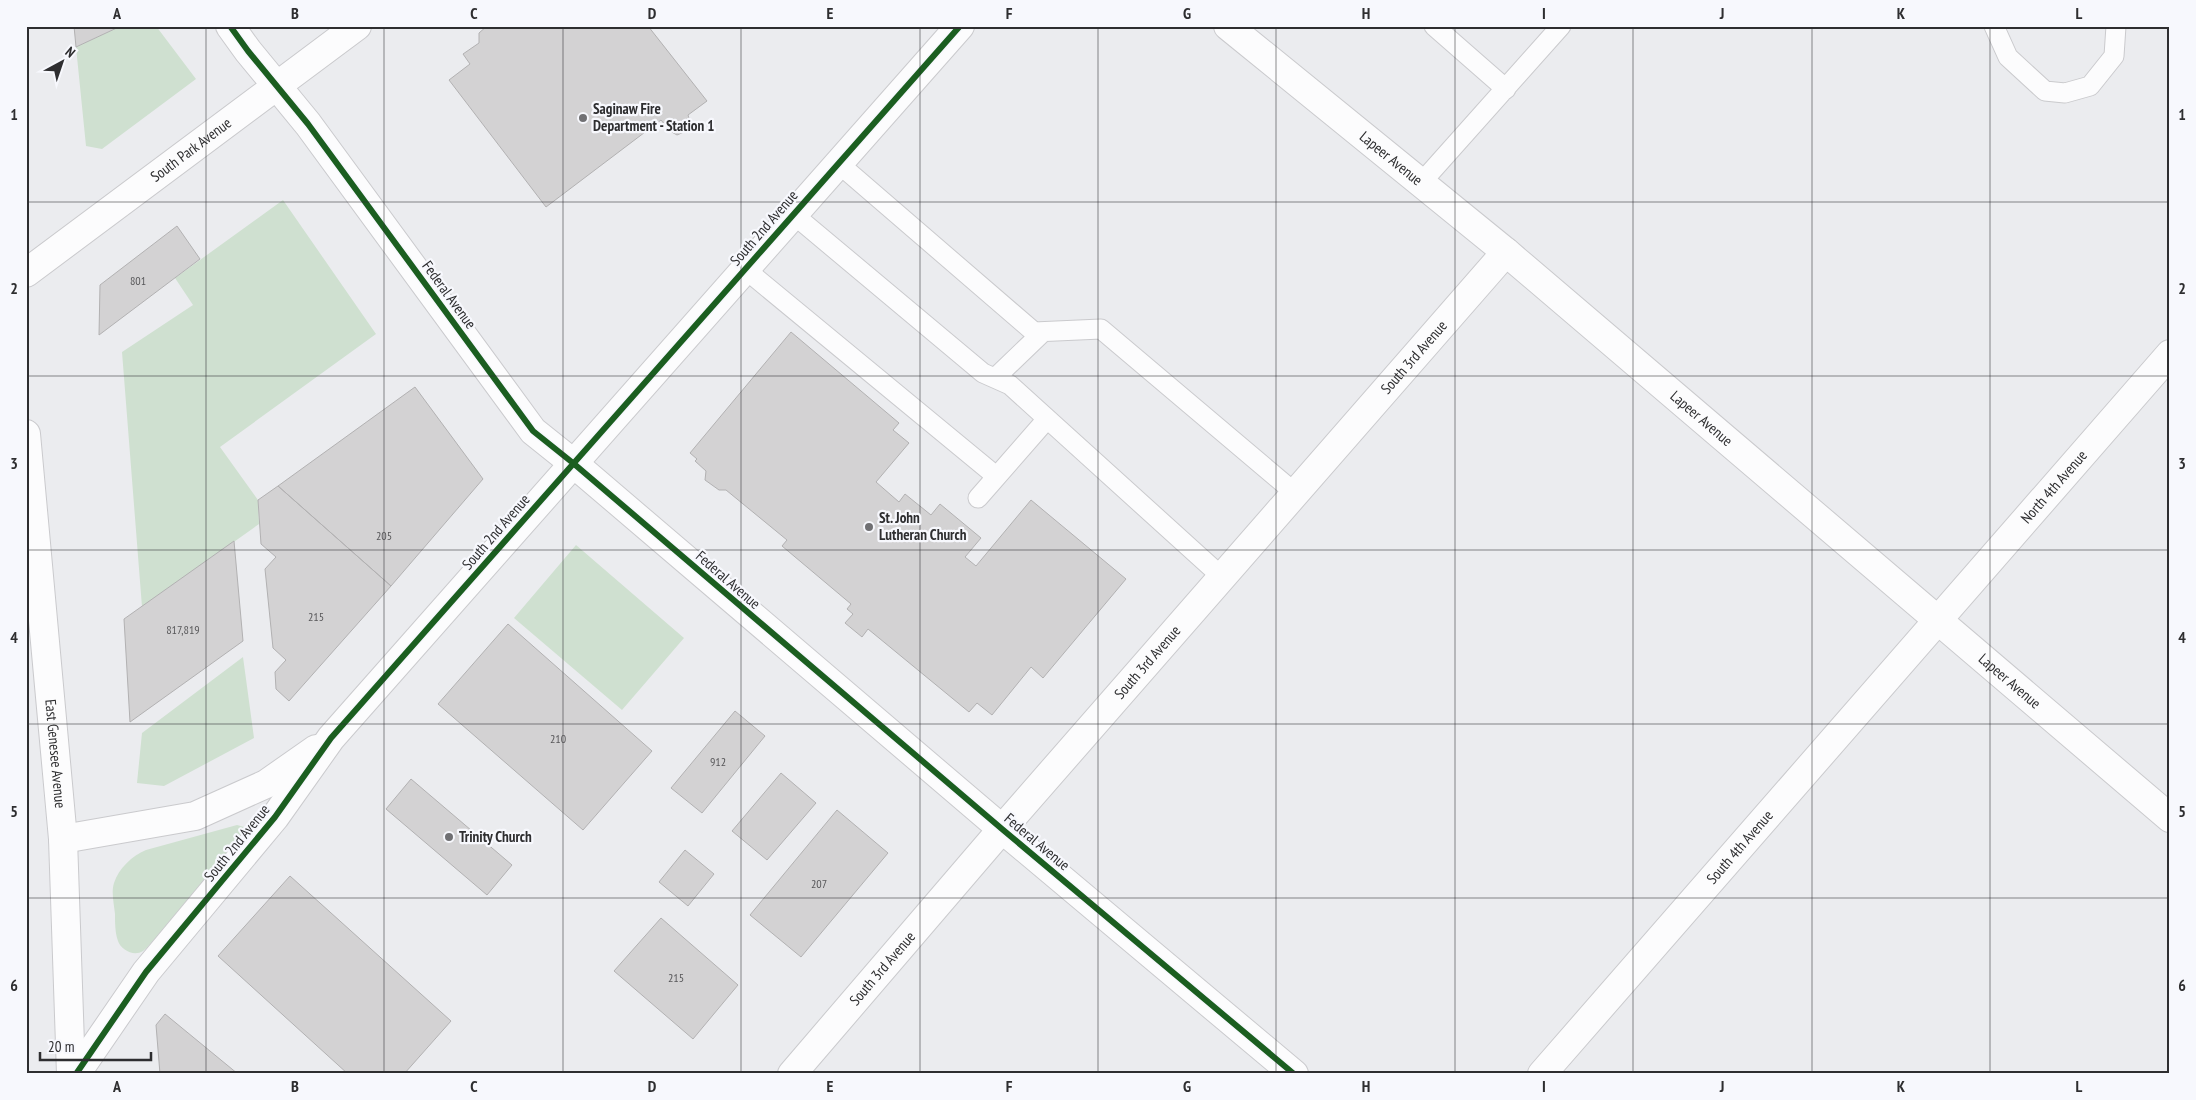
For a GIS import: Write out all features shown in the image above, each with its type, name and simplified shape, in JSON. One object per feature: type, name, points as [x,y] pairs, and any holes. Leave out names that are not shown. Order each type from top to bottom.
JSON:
[{"type":"street","name":"Federal Avenue","points":[[230,26],[308,124],[532,431],[573,463],[1002,829],[1294,1074]]},
{"type":"street","name":"South Park Avenue","points":[[26,273],[357,26]]},
{"type":"street","name":"South 2nd Avenue","points":[[76,1074],[146,972],[275,817],[331,738],[960,26]]},
{"type":"street","name":"Lapeer Avenue","points":[[1228,26],[1506,252],[2170,818]]},
{"type":"street","name":"South 3rd Avenue","points":[[792,1074],[1002,829],[1506,252]]},
{"type":"street","name":"North 4th Avenue","points":[[1937,621],[2170,354]]},
{"type":"street","name":"East Genesee Avenue","points":[[26,434],[63,839],[71,1074]]},
{"type":"street","name":"South 4th Avenue","points":[[1542,1074],[1937,621]]},
{"type":"street","name":"South 2nd Avenue","points":[[63,839],[195,816],[266,784],[331,738]]},
{"type":"lane","points":[[1434,26],[1506,89]]},
{"type":"lane","points":[[1421,183],[1561,26]]},
{"type":"lane","points":[[1994,26],[2008,57],[2045,91],[2065,94],[2090,86],[2114,56],[2116,26]]},
{"type":"lane","points":[[838,164],[1034,332],[1101,329],[1295,494]]},
{"type":"lane","points":[[793,214],[983,372],[1010,385],[1222,577]]},
{"type":"lane","points":[[745,269],[996,476]]},
{"type":"lane","points":[[995,378],[1043,332]]},
{"type":"lane","points":[[978,498],[1047,419]]},
{"type":"green space","points":[[121,26],[156,26],[196,79],[102,149],[86,146],[76,47]]},
{"type":"green space","points":[[283,200],[376,334],[220,447],[258,500],[259,524],[142,607],[122,352],[193,305],[175,278]]},
{"type":"green space","points":[[576,545],[684,638],[622,710],[514,618]]},
{"type":"green space","points":[[243,657],[254,738],[164,786],[137,783],[142,733]]},
{"type":"green space","points":[[237,825],[244,827],[245,835],[149,946],[139,953],[128,952],[122,947],[116,935],[113,890],[119,872],[127,863],[146,850]]},
{"type":"building","points":[[74,26],[121,26],[76,47]]},
{"type":"building","name":"Saginaw Fire Department - Station 1","points":[[487,26],[648,26],[707,101],[688,115],[691,125],[684,132],[677,135],[670,131],[661,120],[546,207],[449,80],[470,64],[463,54],[479,43],[479,33]]},
{"type":"building","points":[[177,226],[200,259],[99,335],[100,285]]},
{"type":"building","name":"St. John Lutheran Church","points":[[791,332],[899,423],[893,430],[909,443],[876,482],[899,502],[905,494],[931,515],[940,504],[981,538],[965,557],[976,566],[1031,500],[1126,579],[1043,678],[1031,667],[992,715],[977,703],[969,712],[868,629],[862,637],[845,623],[853,614],[847,609],[851,604],[782,546],[787,540],[726,490],[719,490],[705,480],[706,471],[695,461],[697,459],[690,453]]},
{"type":"building","points":[[415,387],[483,479],[391,586],[278,486]]},
{"type":"building","points":[[278,486],[391,586],[289,701],[276,689],[275,672],[286,660],[273,648],[265,569],[276,557],[261,544],[258,500]]},
{"type":"building","points":[[234,541],[243,641],[130,722],[124,619]]},
{"type":"building","points":[[508,624],[652,751],[583,830],[438,704]]},
{"type":"building","points":[[735,711],[765,736],[702,813],[671,788]]},
{"type":"building","points":[[781,773],[816,803],[767,860],[732,831]]},
{"type":"building","name":"Trinity Church","points":[[411,779],[512,865],[487,895],[386,809]]},
{"type":"building","points":[[837,810],[888,853],[801,957],[750,915]]},
{"type":"building","points":[[685,850],[714,874],[688,906],[659,882]]},
{"type":"building","points":[[290,876],[451,1021],[404,1074],[348,1074],[218,956]]},
{"type":"building","points":[[661,918],[738,985],[693,1039],[614,971]]},
{"type":"building","points":[[165,1014],[238,1074],[160,1074],[156,1025]]},
{"type":"cycle path","points":[[230,26],[308,124],[533,431],[1294,1074]]},
{"type":"cycle path","points":[[76,1074],[146,972],[275,817],[331,738],[960,26]]},
{"type":"place","name":"Saginaw Fire Department - Station 1","points":[[583,118]]},
{"type":"place","name":"St. John Lutheran Church","points":[[869,527]]},
{"type":"place","name":"Trinity Church","points":[[449,837]]}]
